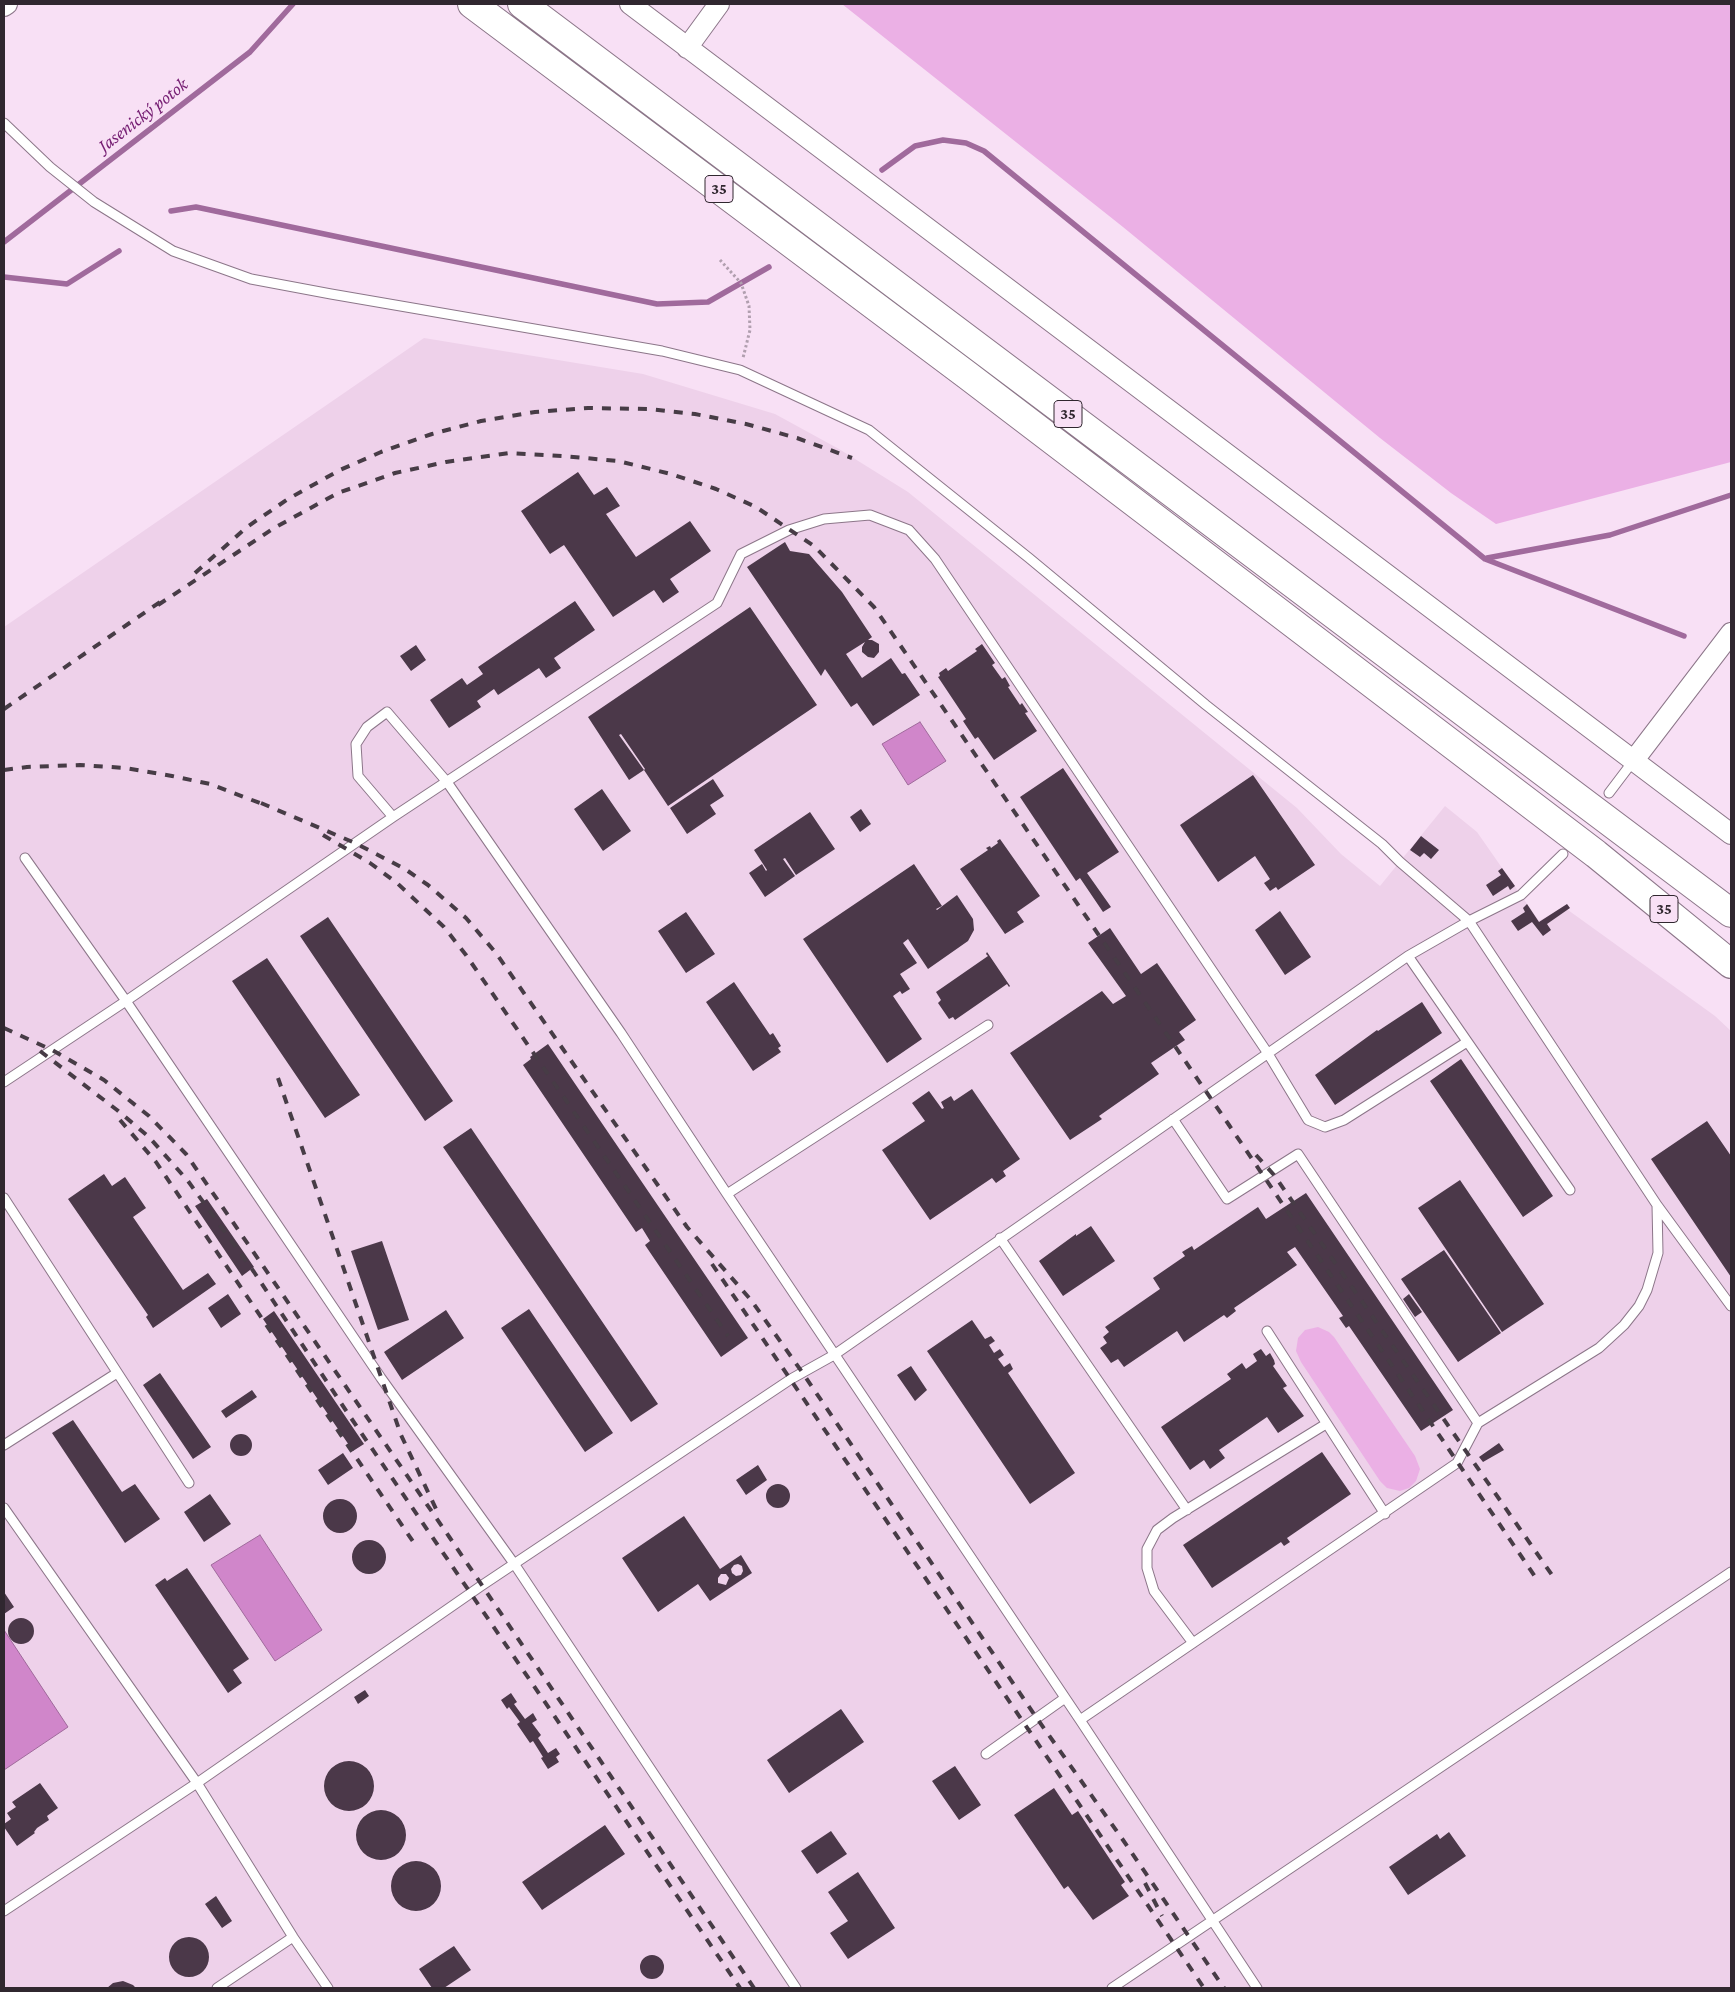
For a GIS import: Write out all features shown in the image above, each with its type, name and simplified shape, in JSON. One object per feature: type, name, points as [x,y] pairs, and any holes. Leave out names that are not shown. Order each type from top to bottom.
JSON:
[{"type":"highway","name":"35","points":[[472,4],[967,375],[1596,854],[1731,964]]},
{"type":"highway","name":"35","points":[[522,4],[1731,913]]},
{"type":"street","points":[[630,4],[1731,834]]},
{"type":"street","points":[[687,48],[719,4]]},
{"type":"street","points":[[1634,760],[1731,633]]},
{"type":"lane","points":[[4,123],[50,167],[94,202],[173,251],[251,279],[662,351],[740,370],[868,430],[1028,558],[1206,705],[1382,844],[1400,862],[1469,921],[1657,1205],[1731,1306]]},
{"type":"lane","points":[[4,1082],[126,1001],[393,817],[717,603],[741,554],[789,530],[815,522],[870,515],[909,530],[935,559],[1267,1052],[1308,1120],[1325,1127],[1344,1120],[1467,1042]]},
{"type":"lane","points":[[393,817],[358,776],[356,744],[367,727],[387,712],[448,782],[621,1032],[834,1355],[1080,1720],[1257,1988]]},
{"type":"lane","points":[[1609,793],[1634,760]]},
{"type":"lane","points":[[4,1912],[791,1379],[834,1355],[1267,1052],[1408,956],[1469,921],[1521,895],[1563,854]]},
{"type":"lane","points":[[25,858],[126,1001],[381,1378],[515,1565],[796,1988]]},
{"type":"lane","points":[[1408,956],[1570,1190]]},
{"type":"lane","points":[[727,1194],[988,1025]]},
{"type":"lane","points":[[1173,1119],[1227,1199],[1298,1154],[1478,1423]]},
{"type":"lane","points":[[4,1198],[189,1483]]},
{"type":"lane","points":[[1080,1720],[1385,1514],[1457,1463],[1478,1423],[1598,1348],[1624,1326],[1639,1306],[1647,1290],[1658,1253],[1657,1205]]},
{"type":"lane","points":[[1000,1238],[1186,1510]]},
{"type":"lane","points":[[1266,1332],[1385,1514]]},
{"type":"lane","points":[[4,1445],[117,1372]]},
{"type":"lane","points":[[1193,1643],[1154,1591],[1147,1568],[1147,1549],[1157,1530],[1186,1510],[1326,1424]]},
{"type":"lane","points":[[4,1508],[197,1783],[293,1937],[328,1988]]},
{"type":"lane","points":[[1112,1988],[1731,1572]]},
{"type":"lane","points":[[986,1754],[1065,1698]]},
{"type":"lane","points":[[217,1988],[293,1937]]},
{"type":"path","points":[[720,260],[741,283],[750,306],[750,330],[740,370]]},
{"type":"shaded area","points":[[842,4],[1731,4],[1731,462],[1496,524],[1451,493],[1380,438],[1123,227]]},
{"type":"shaded area","points":[[424,338],[643,374],[775,414],[839,449],[908,492],[1297,808],[1341,854],[1380,886],[1445,806],[1477,832],[1539,921],[1563,907],[1715,1016],[1731,1031],[1731,1988],[4,1988],[4,627]]},
{"type":"shaded area","points":[[920,722],[946,761],[908,785],[882,744]]},
{"type":"shaded area","points":[[1318,1327],[1329,1332],[1334,1337],[1415,1456],[1420,1469],[1416,1481],[1409,1488],[1400,1491],[1387,1488],[1380,1481],[1301,1362],[1296,1351],[1298,1338],[1305,1330]]},
{"type":"shaded area","points":[[260,1535],[322,1630],[275,1661],[211,1565]]},
{"type":"shaded area","points":[[4,1630],[68,1727],[4,1770]]},
{"type":"building","points":[[578,472],[594,495],[607,487],[620,506],[606,514],[636,557],[690,521],[711,551],[670,579],[679,592],[663,603],[654,590],[613,617],[564,545],[550,554],[521,511]]},
{"type":"building","points":[[785,542],[790,551],[809,554],[842,592],[872,637],[868,640],[879,644],[879,652],[874,658],[868,657],[862,652],[865,642],[846,654],[862,678],[891,658],[902,674],[905,673],[920,695],[873,726],[857,703],[851,707],[825,669],[821,676],[747,567]]},
{"type":"building","points":[[575,601],[595,630],[554,658],[561,668],[546,678],[539,668],[498,695],[494,689],[477,701],[481,707],[449,728],[430,700],[462,678],[467,685],[483,674],[478,667]]},
{"type":"building","points":[[750,607],[817,705],[668,806],[644,770],[629,780],[588,717]],"holes":[[[621,734],[644,770],[619,735]]]},
{"type":"building","points":[[982,644],[995,663],[992,665],[1002,679],[1005,677],[1010,686],[1008,687],[1020,705],[1022,703],[1028,712],[1025,713],[1037,731],[994,760],[978,737],[975,739],[963,721],[966,719],[938,677],[940,676],[939,673],[946,668],[948,671],[977,651],[975,649]]},
{"type":"building","points":[[416,645],[426,660],[411,671],[400,656]]},
{"type":"building","points":[[1063,768],[1119,852],[1087,873],[1111,907],[1103,912],[1080,878],[1076,881],[1020,797]]},
{"type":"building","points":[[1253,775],[1315,865],[1278,890],[1276,887],[1270,891],[1264,883],[1270,879],[1255,856],[1218,882],[1180,825]]},
{"type":"building","points":[[713,779],[724,796],[710,805],[716,814],[687,834],[670,808]]},
{"type":"building","points":[[602,789],[631,831],[603,851],[574,809]]},
{"type":"building","points":[[861,809],[871,824],[860,832],[850,817]]},
{"type":"building","points":[[810,812],[835,849],[796,875],[785,858],[783,859],[795,876],[765,897],[749,873],[762,864],[767,870],[754,850]]},
{"type":"building","points":[[1421,836],[1439,850],[1431,859],[1424,853],[1420,857],[1410,850]]},
{"type":"building","points":[[1000,839],[1040,896],[1017,912],[1024,922],[1005,934],[960,869],[988,850],[986,848],[990,846],[991,848],[998,843],[997,841]]},
{"type":"building","points":[[914,864],[942,906],[936,909],[937,910],[957,895],[973,919],[974,930],[968,941],[928,969],[908,939],[903,943],[917,963],[900,974],[910,989],[902,994],[900,991],[893,996],[922,1039],[887,1063],[803,939]]},
{"type":"building","points":[[1502,868],[1515,886],[1510,890],[1508,886],[1493,896],[1486,885],[1501,875],[1498,871]]},
{"type":"building","points":[[1527,904],[1539,922],[1567,904],[1570,908],[1547,924],[1551,930],[1543,936],[1532,922],[1518,931],[1511,921],[1525,912],[1523,908]]},
{"type":"building","points":[[1280,911],[1311,957],[1285,975],[1255,930]]},
{"type":"building","points":[[686,912],[715,954],[686,973],[658,931]]},
{"type":"building","points":[[328,917],[453,1101],[425,1121],[300,936]]},
{"type":"building","points":[[1110,928],[1141,974],[1157,963],[1196,1020],[1179,1032],[1185,1040],[1151,1063],[1159,1074],[1099,1116],[1102,1119],[1070,1140],[1010,1053],[1102,991],[1113,1004],[1126,996],[1088,943]]},
{"type":"building","points":[[987,952],[1010,986],[1007,984],[955,1020],[953,1017],[949,1019],[938,1003],[941,1000],[936,992],[988,956]]},
{"type":"building","points":[[267,958],[360,1095],[325,1118],[232,981]]},
{"type":"building","points":[[734,982],[770,1035],[773,1033],[781,1046],[778,1048],[781,1052],[753,1071],[706,1002]]},
{"type":"building","points":[[1422,1002],[1442,1033],[1335,1105],[1315,1075],[1377,1030]]},
{"type":"building","points":[[548,1044],[748,1338],[721,1357],[645,1245],[650,1241],[642,1228],[636,1232],[523,1065],[531,1059],[530,1057]]},
{"type":"building","points":[[1461,1059],[1553,1196],[1523,1217],[1430,1081]]},
{"type":"building","points":[[972,1089],[1020,1159],[1003,1171],[1006,1176],[996,1183],[992,1178],[930,1220],[882,1150],[925,1121],[912,1103],[929,1091],[942,1109],[944,1108],[941,1102],[951,1096],[954,1101]]},
{"type":"building","points":[[1707,1121],[1731,1156],[1731,1277],[1651,1159]]},
{"type":"building","points":[[471,1128],[658,1404],[631,1422],[443,1147]]},
{"type":"building","points":[[104,1174],[112,1186],[125,1177],[146,1208],[133,1217],[183,1290],[208,1273],[216,1284],[153,1328],[146,1317],[148,1315],[68,1199]]},
{"type":"building","points":[[1460,1180],[1544,1304],[1502,1332],[1418,1208]]},
{"type":"building","points":[[1306,1193],[1453,1410],[1421,1431],[1349,1326],[1346,1328],[1339,1318],[1343,1316],[1295,1247],[1287,1252],[1297,1265],[1234,1308],[1236,1311],[1227,1318],[1224,1315],[1184,1342],[1177,1331],[1124,1367],[1118,1359],[1111,1363],[1100,1348],[1107,1343],[1103,1337],[1109,1332],[1105,1327],[1160,1289],[1153,1278],[1185,1256],[1182,1252],[1192,1246],[1194,1250],[1258,1207],[1266,1219]]},
{"type":"building","points":[[207,1199],[254,1267],[242,1276],[195,1206]]},
{"type":"building","points":[[1091,1226],[1115,1261],[1063,1296],[1039,1261],[1076,1234],[1076,1236]]},
{"type":"building","points":[[382,1241],[409,1320],[378,1330],[351,1251]]},
{"type":"building","points":[[1444,1250],[1501,1333],[1458,1362],[1401,1279]]},
{"type":"building","points":[[228,1294],[241,1314],[221,1328],[208,1308]]},
{"type":"building","points":[[1409,1294],[1422,1312],[1415,1317],[1403,1299]]},
{"type":"building","points":[[529,1309],[613,1433],[585,1452],[501,1328]]},
{"type":"building","points":[[446,1310],[464,1338],[402,1380],[384,1352]]},
{"type":"building","points":[[274,1311],[364,1444],[353,1451],[263,1319]]},
{"type":"building","points":[[972,1320],[985,1339],[991,1336],[995,1341],[989,1345],[994,1353],[1000,1349],[1004,1355],[998,1359],[1004,1367],[1010,1363],[1013,1369],[1008,1373],[1075,1473],[1030,1504],[927,1351]]},
{"type":"building","points":[[1261,1349],[1266,1356],[1270,1353],[1275,1364],[1273,1366],[1287,1386],[1283,1388],[1304,1416],[1278,1433],[1267,1417],[1219,1450],[1225,1458],[1210,1469],[1204,1460],[1190,1470],[1161,1427],[1231,1379],[1227,1374],[1242,1363],[1246,1369],[1257,1361],[1253,1354]]},
{"type":"building","points":[[911,1366],[927,1390],[915,1401],[897,1375]]},
{"type":"building","points":[[160,1373],[211,1447],[193,1459],[143,1385]]},
{"type":"building","points":[[252,1390],[257,1397],[226,1418],[221,1411]]},
{"type":"building","points":[[73,1420],[122,1492],[135,1484],[160,1519],[125,1543],[52,1433]]},
{"type":"building","points":[[241,1434],[249,1437],[252,1445],[249,1453],[241,1456],[233,1453],[230,1445],[233,1437]]},
{"type":"building","points":[[1499,1443],[1504,1450],[1483,1462],[1479,1457]]},
{"type":"building","points":[[1322,1452],[1351,1494],[1287,1538],[1290,1542],[1284,1546],[1281,1542],[1212,1588],[1183,1545]]},
{"type":"building","points":[[343,1453],[353,1468],[328,1485],[318,1470]]},
{"type":"building","points":[[758,1465],[767,1480],[746,1495],[736,1480]]},
{"type":"building","points":[[778,1484],[783,1485],[789,1491],[789,1501],[783,1507],[778,1508],[773,1507],[767,1501],[766,1496],[767,1491],[773,1485]]},
{"type":"building","points":[[210,1494],[231,1524],[204,1542],[184,1512]]},
{"type":"building","points":[[340,1499],[347,1500],[352,1504],[356,1509],[356,1523],[352,1528],[347,1532],[340,1533],[333,1532],[328,1528],[324,1523],[323,1516],[324,1509],[328,1504],[333,1500]]},
{"type":"building","points":[[684,1516],[720,1569],[741,1555],[752,1573],[710,1601],[698,1584],[658,1612],[622,1558]],"holes":[[[734,1565],[742,1566],[743,1571],[741,1575],[736,1576],[732,1573],[731,1569]],[[721,1574],[726,1574],[729,1578],[726,1585],[718,1583],[718,1578]]]},
{"type":"building","points":[[369,1540],[376,1541],[381,1545],[385,1550],[385,1564],[381,1569],[376,1573],[369,1574],[362,1573],[357,1569],[353,1564],[352,1557],[353,1550],[357,1545],[362,1541]]},
{"type":"building","points":[[187,1568],[249,1659],[233,1670],[242,1683],[228,1693],[155,1585],[165,1578],[167,1581]]},
{"type":"building","points":[[4,1592],[14,1607],[4,1614]]},
{"type":"building","points":[[21,1618],[30,1622],[34,1631],[30,1640],[21,1644],[12,1640],[8,1631],[12,1622]]},
{"type":"building","points":[[365,1690],[369,1696],[358,1704],[354,1697]]},
{"type":"building","points":[[511,1693],[517,1702],[514,1704],[525,1719],[533,1713],[537,1720],[532,1723],[541,1735],[538,1738],[548,1753],[556,1748],[560,1754],[556,1757],[559,1762],[548,1769],[533,1741],[530,1743],[517,1724],[520,1722],[501,1700]]},
{"type":"building","points":[[841,1709],[864,1742],[789,1793],[767,1760]]},
{"type":"building","points":[[344,1761],[354,1761],[367,1768],[374,1781],[374,1791],[367,1804],[354,1811],[344,1811],[335,1807],[328,1800],[324,1791],[324,1781],[328,1772],[335,1765]]},
{"type":"building","points":[[955,1766],[981,1805],[959,1820],[932,1781]]},
{"type":"building","points":[[40,1783],[58,1808],[47,1816],[49,1820],[37,1828],[35,1833],[17,1846],[4,1827],[4,1824],[11,1819],[7,1813],[16,1807],[12,1802]]},
{"type":"building","points":[[1054,1788],[1072,1815],[1078,1811],[1125,1882],[1121,1885],[1129,1896],[1093,1920],[1068,1886],[1064,1889],[1014,1815]]},
{"type":"building","points":[[376,1810],[386,1810],[399,1817],[406,1830],[406,1840],[399,1853],[386,1860],[376,1860],[367,1856],[360,1849],[356,1840],[356,1830],[360,1821],[367,1814]]},
{"type":"building","points":[[605,1825],[625,1854],[542,1910],[522,1882]]},
{"type":"building","points":[[831,1831],[847,1854],[817,1874],[801,1851]]},
{"type":"building","points":[[1449,1832],[1466,1856],[1408,1895],[1389,1867],[1437,1834],[1440,1839]]},
{"type":"building","points":[[411,1861],[421,1861],[434,1868],[441,1881],[441,1891],[434,1904],[421,1911],[411,1911],[402,1907],[395,1900],[391,1891],[391,1881],[395,1872],[402,1865]]},
{"type":"building","points":[[858,1872],[895,1928],[848,1959],[830,1933],[848,1921],[828,1892]]},
{"type":"building","points":[[216,1896],[232,1921],[222,1928],[205,1904]]},
{"type":"building","points":[[189,1937],[203,1943],[209,1957],[203,1971],[189,1977],[175,1971],[169,1957],[175,1943]]},
{"type":"building","points":[[454,1946],[471,1970],[444,1988],[432,1988],[419,1969]]},
{"type":"building","points":[[652,1955],[661,1958],[664,1967],[661,1976],[652,1979],[643,1976],[640,1967],[643,1958]]},
{"type":"building","points":[[123,1981],[136,1988],[107,1988],[113,1983]]},
{"type":"waterway","name":"Jasenický potok","points":[[4,242],[250,52],[293,4]]},
{"type":"waterway","points":[[882,170],[915,146],[943,140],[966,143],[984,151],[1485,559],[1684,636]]},
{"type":"waterway","points":[[171,211],[196,207],[657,304],[708,302],[769,267]]},
{"type":"waterway","points":[[4,277],[67,284],[119,251]]},
{"type":"waterway","points":[[1487,558],[1610,535],[1731,495]]},
{"type":"railway","points":[[195,573],[247,527],[288,499],[340,470],[381,452],[432,434],[481,421],[535,412],[588,408],[648,409],[695,414],[746,424],[797,438],[852,458]]},
{"type":"railway","points":[[158,605],[274,528],[338,493],[395,473],[446,462],[509,453],[618,461],[671,474],[716,489],[756,507],[814,546],[874,607],[1229,1125],[1538,1581]]},
{"type":"railway","points":[[4,709],[163,600]]},
{"type":"railway","points":[[4,770],[80,765],[125,768],[210,784],[265,805]]},
{"type":"railway","points":[[261,803],[355,843],[405,869],[428,885],[466,918],[496,953],[687,1227],[751,1300],[802,1372],[1036,1717],[1224,1988]]},
{"type":"railway","points":[[323,835],[370,863],[397,883],[444,927],[466,955],[728,1336]]},
{"type":"railway","points":[[4,1028],[52,1050],[104,1080],[149,1116],[186,1154],[450,1538],[754,1988]]},
{"type":"railway","points":[[40,1051],[149,1137],[188,1181],[254,1272],[349,1415],[740,1988]]},
{"type":"railway","points":[[278,1078],[401,1435],[437,1511]]},
{"type":"railway","points":[[120,1120],[156,1162],[414,1543]]},
{"type":"railway","points":[[1256,1155],[1274,1175],[1552,1575]]},
{"type":"railway","points":[[712,1264],[1204,1988]]},
{"type":"railway","points":[[1145,1883],[1162,1916]]}]
